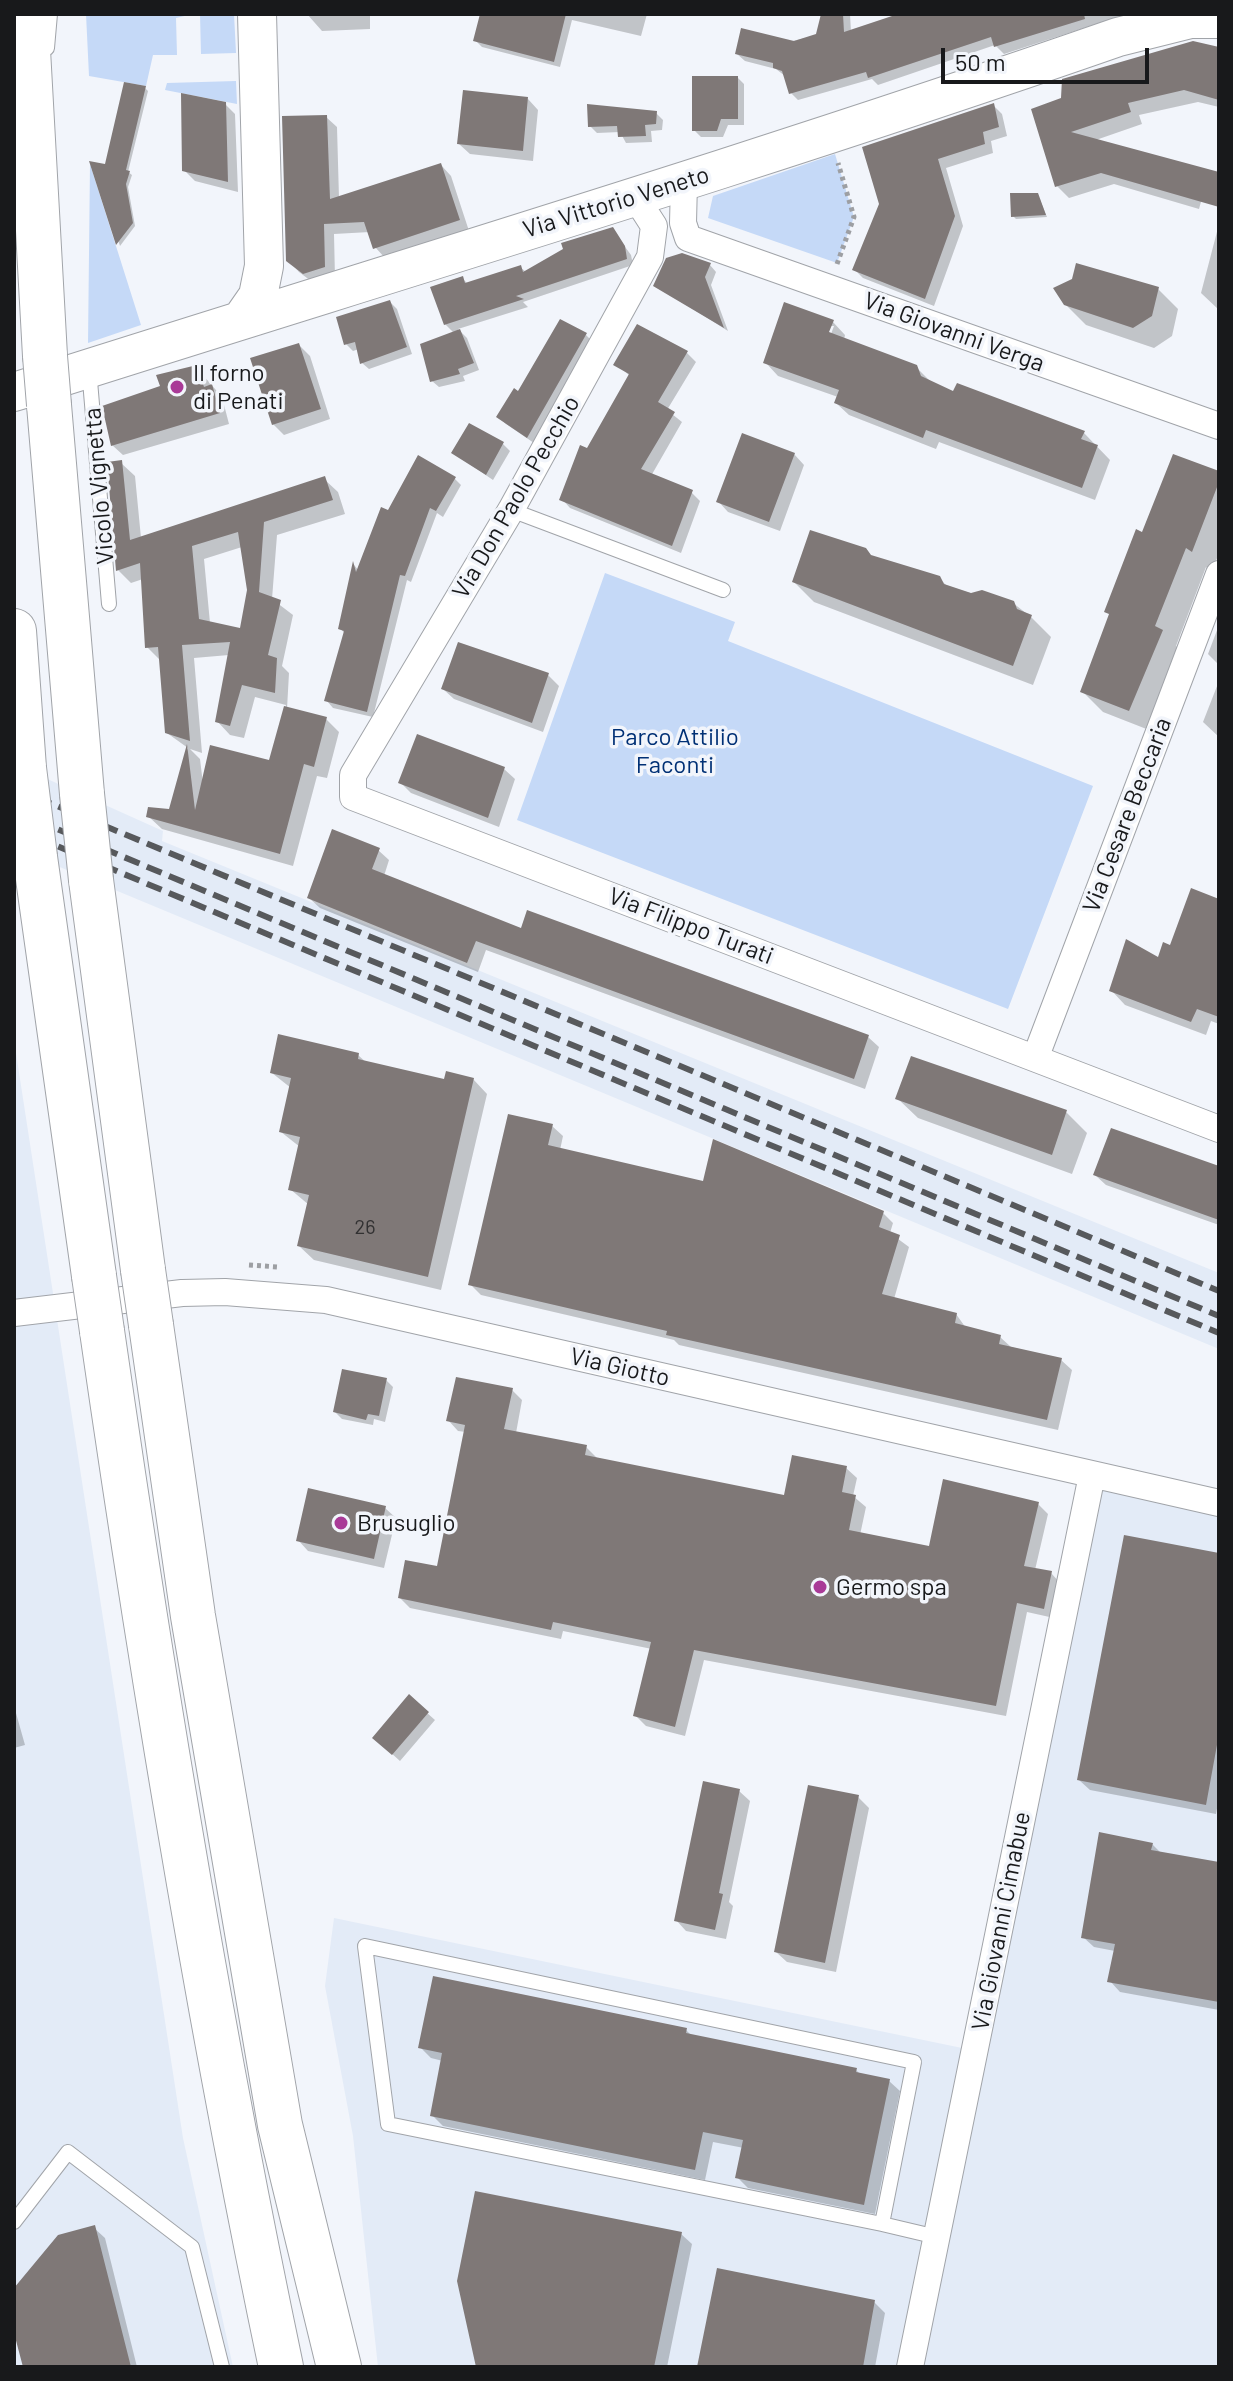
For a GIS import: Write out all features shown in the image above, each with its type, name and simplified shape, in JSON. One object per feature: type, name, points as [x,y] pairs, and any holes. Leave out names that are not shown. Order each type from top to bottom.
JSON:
[{"type":"highway","points":[[26,14],[45,356],[32,398],[91,880],[193,1616],[280,2125],[339,2367]]},
{"type":"highway","points":[[14,631],[24,768],[35,857],[144,1625],[229,2118],[281,2367]]},
{"type":"street","points":[[242,319],[258,296],[264,266],[257,14]]},
{"type":"street","name":"Via Vittorio Veneto","points":[[32,398],[89,369],[317,294],[636,198],[1118,37],[1190,19],[1219,19]]},
{"type":"street","points":[[650,257],[665,245],[688,238],[683,223],[684,182]]},
{"type":"street","name":"Via Don Paolo Pecchio","points":[[350,792],[353,775],[511,510],[650,257],[654,226],[636,198]]},
{"type":"street","name":"Via Giovanni Verga","points":[[688,238],[1219,426]]},
{"type":"street","points":[[264,266],[273,280],[283,286],[317,294]]},
{"type":"street","name":"Via Cesare Beccaria","points":[[1036,1056],[1219,574]]},
{"type":"street","name":"Via Filippo Turati","points":[[350,792],[359,801],[1036,1056],[1219,1129]]},
{"type":"street","name":"Via Giotto","points":[[14,1313],[182,1293],[225,1292],[326,1300],[1219,1503]]},
{"type":"street","name":"Via Giovanni Cimabue","points":[[910,2367],[1092,1475]]},
{"type":"lane","points":[[31,114],[47,52],[50,14]]},
{"type":"lane","name":"Vicolo Vignetta","points":[[89,369],[109,604]]},
{"type":"lane","points":[[511,510],[723,590]]},
{"type":"lane","points":[[882,2224],[914,2062],[365,1946],[388,2124],[937,2237]]},
{"type":"lane","points":[[14,2222],[68,2152],[192,2247],[222,2367]]},
{"type":"path","points":[[828,134],[854,217],[828,287]]},
{"type":"shaded area","points":[[14,764],[163,831],[162,841],[1219,1273],[1219,1349],[14,848]]},
{"type":"shaded area","points":[[14,1040],[183,2138],[233,2367],[14,2367]]},
{"type":"shaded area","points":[[1099,1485],[1219,1516],[1219,2367],[918,2367]]},
{"type":"shaded area","points":[[334,1918],[962,2048],[901,2367],[378,2367],[353,2136],[325,1986]]},
{"type":"green space","points":[[86,14],[193,14],[176,18],[177,55],[153,55],[146,86],[89,76]]},
{"type":"green space","points":[[200,14],[234,14],[236,53],[201,54]]},
{"type":"green space","points":[[236,81],[237,104],[165,90],[167,83]]},
{"type":"green space","points":[[835,154],[854,217],[837,263],[708,218],[713,196]]},
{"type":"green space","points":[[90,164],[141,325],[88,343]]},
{"type":"green space","name":"Parco Attilio Faconti","points":[[605,573],[735,622],[728,641],[1093,786],[1008,1009],[517,820]]},
{"type":"building","points":[[480,14],[566,14],[554,62],[473,41]]},
{"type":"building","points":[[821,14],[843,14],[844,32],[898,14],[1084,14],[1085,19],[994,47],[991,37],[868,78],[866,72],[789,94],[782,71],[773,68],[773,63],[735,54],[741,28],[794,41],[816,34]]},
{"type":"building","points":[[1193,41],[1219,47],[1219,100],[1184,90],[1128,103],[1131,112],[1071,132],[1219,172],[1219,207],[1101,173],[1055,187],[1031,109],[1061,98],[1062,79]]},
{"type":"building","points":[[692,76],[738,76],[738,119],[721,119],[717,131],[692,131]]},
{"type":"building","points":[[124,82],[146,86],[126,170],[130,171],[126,184],[133,223],[116,245],[89,161],[105,164]]},
{"type":"building","points":[[463,90],[528,97],[523,151],[457,144]]},
{"type":"building","points":[[181,93],[226,102],[228,182],[182,171]]},
{"type":"building","points":[[994,103],[999,127],[983,132],[985,144],[938,159],[955,216],[925,299],[852,270],[879,204],[862,147]]},
{"type":"building","points":[[587,104],[657,111],[656,124],[645,125],[646,136],[618,137],[617,126],[588,127]]},
{"type":"building","points":[[327,115],[330,199],[441,163],[460,220],[373,249],[364,222],[324,224],[325,267],[303,274],[286,261],[282,116]]},
{"type":"building","points":[[1010,193],[1038,193],[1046,215],[1011,217]]},
{"type":"building","points":[[613,227],[625,246],[627,259],[516,296],[524,299],[444,325],[430,287],[463,276],[465,283],[521,265],[523,272],[563,249],[561,243]]},
{"type":"building","points":[[682,253],[711,263],[705,277],[724,328],[653,286],[666,258]]},
{"type":"building","points":[[1076,263],[1159,287],[1152,316],[1133,328],[1064,305],[1053,288],[1072,279]]},
{"type":"building","points":[[390,300],[407,347],[360,364],[355,342],[344,345],[336,317]]},
{"type":"building","points":[[784,302],[834,320],[829,332],[917,365],[921,376],[953,391],[957,383],[1085,431],[1081,439],[1098,445],[1082,488],[926,430],[923,438],[834,403],[839,390],[763,363]]},
{"type":"building","points":[[560,319],[587,333],[527,438],[496,417],[514,388],[518,391]]},
{"type":"building","points":[[637,324],[688,351],[658,402],[675,412],[641,469],[693,490],[672,546],[559,500],[580,445],[587,448],[629,374],[613,365]]},
{"type":"building","points":[[460,329],[474,363],[458,369],[460,374],[430,382],[420,344]]},
{"type":"building","points":[[299,343],[321,409],[272,425],[250,358]]},
{"type":"building","points":[[197,365],[204,387],[212,384],[220,413],[111,446],[102,406],[160,386],[156,375]]},
{"type":"building","points":[[469,423],[504,442],[486,475],[451,453]]},
{"type":"building","points":[[742,433],[795,453],[769,522],[716,502]]},
{"type":"building","points":[[1173,454],[1219,471],[1219,482],[1192,552],[1186,548],[1155,626],[1163,630],[1129,711],[1080,692],[1109,614],[1104,612],[1136,529],[1142,532]]},
{"type":"building","points":[[418,455],[456,477],[436,511],[430,508],[405,576],[400,575],[367,712],[324,701],[344,631],[338,629],[353,561],[356,572],[381,507],[388,510]]},
{"type":"building","points":[[122,460],[130,540],[325,476],[333,500],[264,522],[259,592],[281,600],[268,655],[277,658],[275,693],[242,685],[230,726],[215,722],[230,642],[182,645],[190,741],[165,733],[158,647],[145,648],[140,563],[116,571],[107,462]],"holes":[[[238,532],[247,590],[240,628],[199,619],[192,546]]]},
{"type":"building","points":[[810,530],[866,548],[871,555],[940,576],[944,584],[971,593],[982,590],[1014,601],[1017,609],[1032,615],[1013,666],[792,582]]},
{"type":"building","points":[[458,642],[549,673],[532,723],[441,689]]},
{"type":"building","points":[[284,706],[327,717],[314,767],[304,764],[280,854],[146,817],[148,807],[169,809],[187,744],[195,810],[210,745],[269,760]]},
{"type":"building","points":[[417,734],[505,767],[488,818],[398,783]]},
{"type":"building","points":[[332,829],[380,848],[372,869],[521,928],[527,910],[869,1035],[854,1079],[476,941],[467,963],[307,898]]},
{"type":"building","points":[[1191,888],[1219,899],[1219,1017],[1197,1009],[1191,1022],[1109,991],[1126,939],[1158,957],[1163,942],[1170,945]]},
{"type":"building","points":[[278,1034],[359,1053],[358,1059],[444,1079],[446,1071],[474,1078],[428,1277],[297,1246],[309,1195],[288,1190],[300,1137],[279,1132],[291,1078],[270,1073]]},
{"type":"building","points":[[911,1056],[1067,1110],[1052,1155],[895,1099]]},
{"type":"building","points":[[508,1114],[553,1124],[548,1145],[703,1181],[713,1139],[884,1211],[879,1227],[900,1235],[882,1294],[957,1313],[955,1323],[1001,1335],[999,1344],[1062,1358],[1047,1420],[666,1335],[667,1331],[468,1285]]},
{"type":"building","points":[[1111,1128],[1219,1166],[1219,1220],[1093,1175]]},
{"type":"building","points":[[342,1369],[387,1378],[379,1416],[368,1414],[366,1420],[333,1412]]},
{"type":"building","name":"Germo spa","points":[[456,1377],[513,1388],[504,1429],[587,1445],[585,1455],[784,1495],[792,1455],[847,1466],[842,1492],[856,1495],[849,1530],[929,1546],[943,1479],[1039,1502],[1024,1566],[1052,1571],[1044,1609],[1017,1603],[996,1706],[694,1650],[675,1727],[633,1716],[651,1642],[553,1622],[551,1630],[398,1598],[405,1560],[437,1566],[465,1425],[446,1421]]},
{"type":"building","name":"Brusuglio","points":[[308,1488],[386,1506],[374,1559],[296,1541]]},
{"type":"building","points":[[1124,1535],[1219,1553],[1219,1734],[1206,1805],[1077,1780]]},
{"type":"building","points":[[409,1694],[429,1712],[392,1755],[372,1738]]},
{"type":"building","points":[[703,1781],[740,1789],[719,1893],[723,1894],[715,1930],[674,1921]]},
{"type":"building","points":[[808,1785],[859,1795],[825,1963],[774,1952]]},
{"type":"building","points":[[1099,1832],[1153,1843],[1151,1850],[1219,1862],[1219,2002],[1107,1982],[1115,1944],[1081,1938]]},
{"type":"building","points":[[433,1976],[687,2028],[686,2033],[857,2068],[856,2072],[890,2079],[864,2205],[735,2178],[743,2140],[703,2132],[695,2170],[430,2116],[442,2053],[418,2048]]},
{"type":"building","points":[[475,2191],[682,2232],[654,2367],[476,2367],[457,2281]]},
{"type":"building","points":[[95,2225],[131,2367],[23,2367],[14,2333],[14,2288],[58,2235]]},
{"type":"building","points":[[717,2268],[875,2300],[863,2367],[697,2367]]},
{"type":"railway","points":[[14,788],[1219,1291]]},
{"type":"railway","points":[[14,811],[1219,1316]]},
{"type":"railway","points":[[14,828],[1219,1333]]},
{"type":"place","name":"Il forno di Penati","points":[[177,387]]},
{"type":"place","name":"Brusuglio","points":[[341,1523]]},
{"type":"place","name":"Germo spa","points":[[820,1587]]}]
